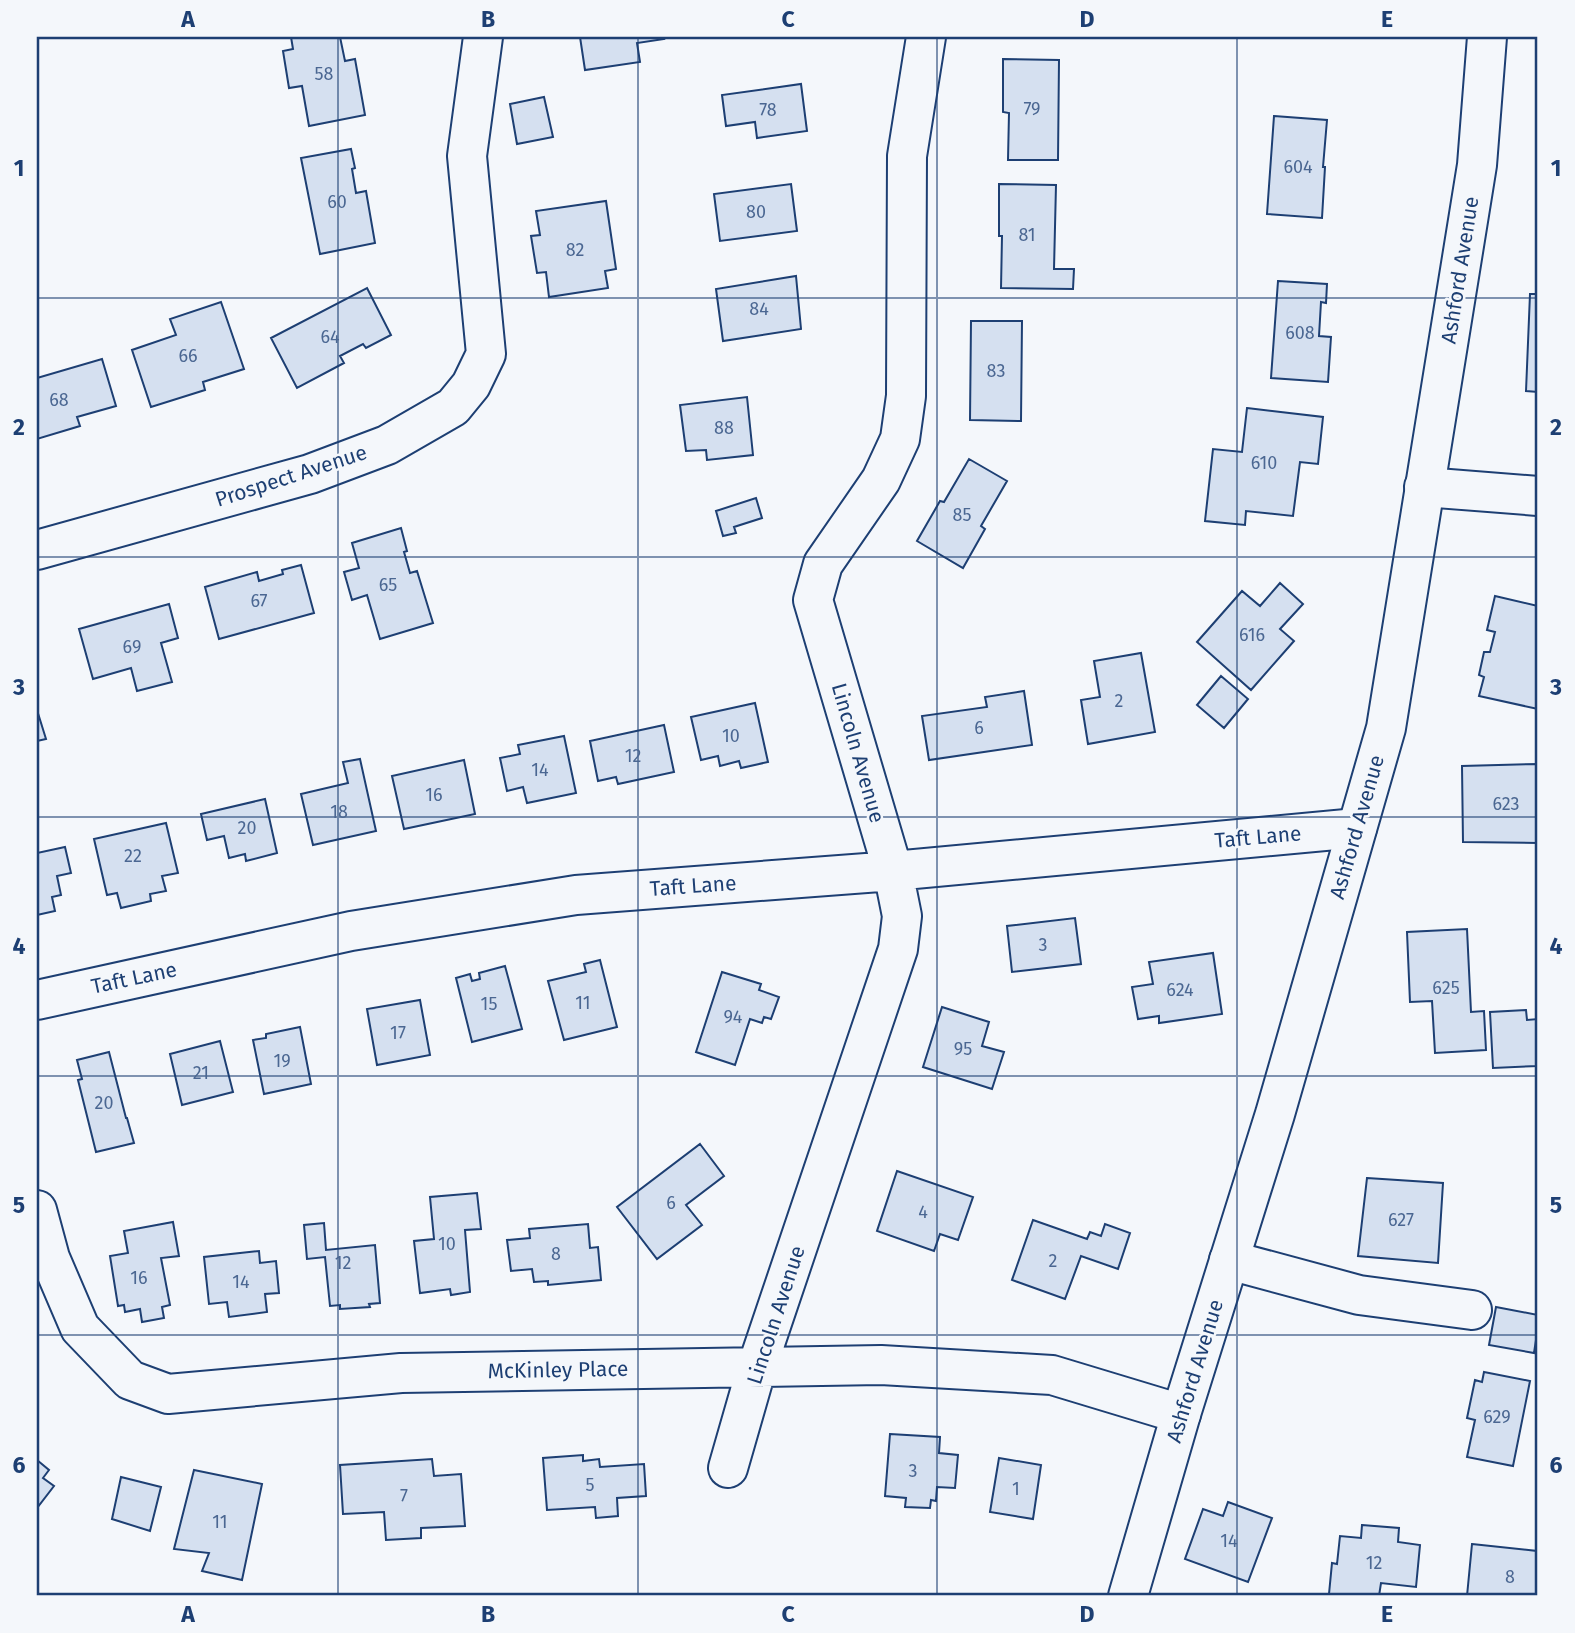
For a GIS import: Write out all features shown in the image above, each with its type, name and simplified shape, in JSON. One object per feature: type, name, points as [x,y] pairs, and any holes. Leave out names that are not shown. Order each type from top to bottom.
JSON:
[{"type":"street","name":"Prospect Avenue","points":[[37,550],[310,474],[387,445],[453,407],[471,385],[486,354],[467,156],[483,37]]},
{"type":"street","name":"Lincoln Avenue","points":[[728,1468],[757,1367],[898,950],[902,916],[893,871],[813,600],[823,564],[881,481],[900,439],[906,396],[906,156],[926,37]]},
{"type":"street","name":"Ashford Avenue","points":[[1128,1596],[1278,1101],[1386,728],[1477,165],[1487,37]]},
{"type":"street","points":[[1424,487],[1538,496]]},
{"type":"street","name":"Taft Lane","points":[[37,1000],[351,931],[576,895],[893,871],[1357,828]]},
{"type":"street","name":"McKinley Place","points":[[37,1210],[50,1258],[80,1328],[130,1380],[168,1394],[401,1373],[881,1365],[1052,1375],[1181,1414]]},
{"type":"street","points":[[1229,1260],[1359,1295],[1472,1310]]},
{"type":"building","points":[[291,37],[340,37],[345,61],[355,59],[365,115],[309,126],[302,86],[289,88],[283,51],[293,49]]},
{"type":"building","points":[[580,37],[664,39],[637,43],[640,62],[585,70]]},
{"type":"building","points":[[1003,59],[1059,60],[1058,160],[1008,160],[1009,113],[1003,112]]},
{"type":"building","points":[[801,84],[807,131],[757,138],[755,122],[726,126],[722,95]]},
{"type":"building","points":[[544,97],[553,137],[517,144],[510,104]]},
{"type":"building","points":[[1274,116],[1327,120],[1322,218],[1267,214]]},
{"type":"building","points":[[351,149],[356,193],[366,191],[375,243],[320,254],[301,158]]},
{"type":"building","points":[[791,184],[797,231],[720,241],[714,194]]},
{"type":"building","points":[[999,184],[1056,185],[1054,269],[1074,269],[1073,289],[1001,288]]},
{"type":"building","points":[[606,201],[616,269],[605,271],[608,288],[549,297],[546,272],[537,273],[531,236],[540,235],[536,211]]},
{"type":"building","points":[[796,276],[801,329],[723,341],[716,289]]},
{"type":"building","points":[[1278,281],[1327,284],[1326,303],[1321,302],[1319,336],[1331,337],[1328,382],[1271,378]]},
{"type":"building","points":[[367,288],[391,335],[366,348],[363,344],[340,356],[344,363],[297,388],[271,338]]},
{"type":"building","points":[[1530,294],[1538,294],[1538,392],[1526,391]]},
{"type":"building","points":[[221,302],[244,369],[203,382],[205,390],[151,407],[132,350],[176,335],[170,319]]},
{"type":"building","points":[[971,321],[1022,321],[1021,421],[970,420]]},
{"type":"building","points":[[102,359],[116,406],[77,417],[80,426],[37,439],[37,378]]},
{"type":"building","points":[[747,397],[753,455],[707,460],[706,450],[686,451],[680,405]]},
{"type":"building","points":[[1247,408],[1323,417],[1318,464],[1300,462],[1293,516],[1246,511],[1245,525],[1205,521],[1213,449],[1242,452]]},
{"type":"building","points":[[969,459],[1007,481],[981,526],[985,529],[963,568],[917,541]]},
{"type":"building","points":[[756,498],[762,518],[734,527],[736,533],[723,536],[716,511]]},
{"type":"building","points":[[401,528],[410,573],[417,571],[433,623],[380,639],[367,595],[352,600],[344,572],[359,568],[352,543]]},
{"type":"building","points":[[301,565],[314,613],[219,639],[205,587],[257,572],[259,581]]},
{"type":"building","points":[[1280,583],[1303,604],[1280,629],[1294,641],[1251,690],[1197,642],[1242,591],[1260,606]]},
{"type":"building","points":[[1495,596],[1538,606],[1538,709],[1479,696],[1484,677],[1479,675],[1484,652],[1490,652],[1495,632],[1487,630]]},
{"type":"building","points":[[169,604],[178,638],[161,643],[172,682],[137,691],[131,668],[93,679],[79,629]]},
{"type":"building","points":[[1141,653],[1155,732],[1088,744],[1081,700],[1100,697],[1094,661]]},
{"type":"building","points":[[1221,676],[1248,699],[1224,728],[1197,705]]},
{"type":"building","points":[[1024,691],[1032,745],[929,760],[922,716],[987,707],[985,697]]},
{"type":"building","points":[[755,703],[768,762],[741,768],[739,761],[720,766],[718,756],[701,760],[691,717]]},
{"type":"building","points":[[37,710],[46,739],[37,741]]},
{"type":"building","points":[[664,725],[674,772],[618,784],[616,777],[598,781],[590,741]]},
{"type":"building","points":[[564,736],[576,793],[527,803],[523,787],[507,791],[500,758],[520,754],[518,745]]},
{"type":"building","points":[[360,759],[376,831],[313,845],[301,794],[348,783],[343,762]]},
{"type":"building","points":[[464,760],[475,814],[404,829],[392,776]]},
{"type":"building","points":[[1538,764],[1538,843],[1463,842],[1462,766]]},
{"type":"building","points":[[265,799],[277,853],[246,861],[245,854],[229,858],[224,836],[207,840],[201,814]]},
{"type":"building","points":[[166,823],[178,873],[162,876],[166,891],[150,894],[151,901],[121,908],[117,893],[107,895],[94,839]]},
{"type":"building","points":[[65,847],[71,873],[57,876],[61,895],[52,897],[55,911],[37,915],[37,853]]},
{"type":"building","points":[[1075,918],[1081,964],[1012,972],[1007,926]]},
{"type":"building","points":[[1467,929],[1471,1012],[1484,1011],[1486,1050],[1435,1053],[1432,1001],[1410,1002],[1407,932]]},
{"type":"building","points":[[1213,953],[1222,1014],[1159,1023],[1159,1016],[1138,1019],[1132,987],[1153,984],[1149,962]]},
{"type":"building","points":[[600,960],[617,1027],[564,1040],[548,981],[586,972],[584,964]]},
{"type":"building","points":[[505,966],[522,1029],[472,1042],[456,978],[470,974],[472,981],[480,979],[479,973]]},
{"type":"building","points":[[722,972],[761,984],[759,990],[779,997],[771,1019],[764,1017],[762,1023],[750,1019],[735,1065],[696,1052]]},
{"type":"building","points":[[420,1000],[430,1055],[377,1065],[367,1009]]},
{"type":"building","points":[[942,1007],[989,1022],[982,1046],[1004,1052],[992,1089],[923,1067]]},
{"type":"building","points":[[1526,1010],[1527,1020],[1538,1019],[1538,1066],[1493,1068],[1490,1012]]},
{"type":"building","points":[[300,1027],[311,1084],[264,1094],[253,1040],[266,1038],[266,1034]]},
{"type":"building","points":[[220,1041],[233,1092],[182,1105],[170,1054]]},
{"type":"building","points":[[109,1052],[134,1143],[96,1152],[78,1080],[82,1079],[77,1060]]},
{"type":"building","points":[[700,1144],[724,1176],[686,1205],[702,1225],[657,1259],[617,1207]]},
{"type":"building","points":[[897,1171],[973,1197],[958,1240],[940,1234],[934,1251],[877,1231]]},
{"type":"building","points":[[1367,1178],[1443,1183],[1438,1263],[1358,1256]]},
{"type":"building","points":[[477,1193],[481,1229],[465,1230],[470,1292],[451,1295],[450,1289],[420,1293],[414,1241],[434,1239],[430,1197]]},
{"type":"building","points":[[1033,1220],[1087,1239],[1090,1232],[1101,1236],[1105,1224],[1130,1233],[1118,1269],[1081,1256],[1065,1299],[1012,1280]]},
{"type":"building","points":[[173,1222],[179,1256],[161,1258],[170,1305],[162,1307],[164,1318],[142,1322],[140,1309],[125,1312],[124,1305],[118,1306],[110,1256],[128,1253],[124,1231]]},
{"type":"building","points":[[324,1223],[326,1250],[375,1245],[380,1303],[369,1304],[370,1307],[340,1309],[340,1305],[330,1306],[325,1257],[307,1259],[304,1225]]},
{"type":"building","points":[[588,1224],[590,1248],[598,1247],[601,1280],[548,1285],[548,1281],[534,1282],[532,1269],[511,1271],[507,1240],[530,1238],[529,1229]]},
{"type":"building","points":[[259,1251],[260,1263],[276,1261],[279,1293],[265,1294],[267,1312],[229,1317],[227,1302],[209,1304],[204,1257]]},
{"type":"building","points":[[1496,1307],[1538,1315],[1534,1353],[1489,1345]]},
{"type":"building","points":[[1484,1372],[1530,1381],[1513,1466],[1467,1457],[1475,1420],[1467,1418],[1475,1380],[1482,1382]]},
{"type":"building","points":[[890,1434],[940,1437],[939,1453],[958,1455],[955,1488],[937,1487],[936,1501],[931,1500],[930,1508],[905,1507],[906,1498],[885,1496]]},
{"type":"building","points":[[583,1455],[583,1461],[599,1459],[600,1467],[644,1464],[646,1496],[617,1498],[618,1516],[596,1518],[595,1507],[547,1510],[543,1458]]},
{"type":"building","points":[[999,1458],[1041,1465],[1033,1519],[990,1512]]},
{"type":"building","points":[[432,1459],[434,1476],[461,1474],[465,1526],[421,1528],[421,1538],[386,1540],[384,1512],[343,1514],[340,1465]]},
{"type":"building","points":[[37,1460],[49,1470],[43,1478],[54,1486],[37,1508]]},
{"type":"building","points":[[194,1470],[262,1484],[242,1580],[202,1571],[209,1553],[174,1549]]},
{"type":"building","points":[[121,1477],[161,1487],[150,1531],[112,1519]]},
{"type":"building","points":[[1228,1502],[1272,1518],[1248,1582],[1185,1559],[1203,1509],[1223,1516]]},
{"type":"building","points":[[1362,1525],[1399,1528],[1398,1542],[1420,1545],[1416,1587],[1381,1583],[1379,1596],[1329,1594],[1332,1563],[1337,1564],[1340,1536],[1361,1538]]},
{"type":"building","points":[[1472,1544],[1537,1551],[1538,1596],[1467,1596]]}]
